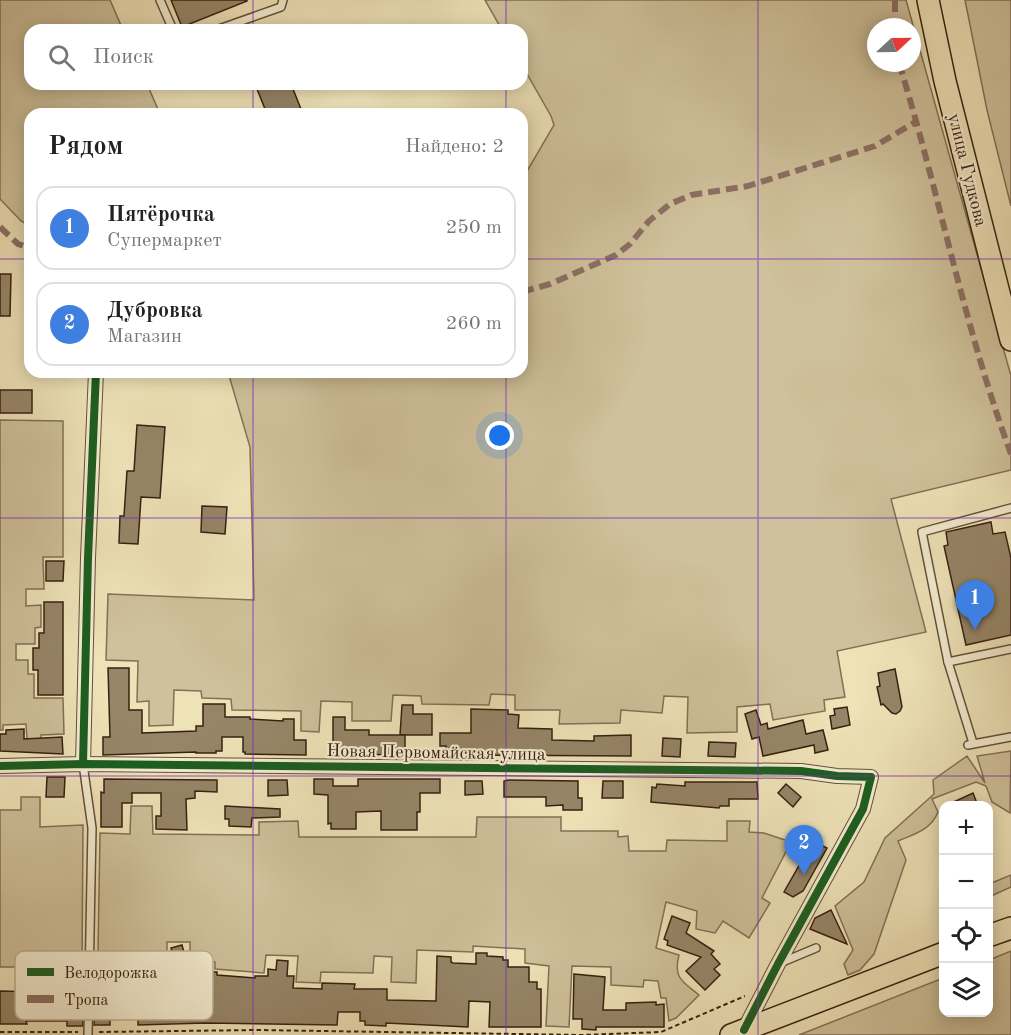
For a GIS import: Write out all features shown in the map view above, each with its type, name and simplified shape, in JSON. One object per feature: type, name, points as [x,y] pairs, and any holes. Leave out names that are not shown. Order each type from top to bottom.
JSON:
[{"type":"main road","name":"улица Гудкова","points":[[927,0],[945,81],[1011,340]]},
{"type":"main road","points":[[993,934],[1011,928]]},
{"type":"main road","points":[[738,1033],[939,956]]},
{"type":"street","points":[[83,764],[96,378]]},
{"type":"street","name":"Новая Первомайская улица","points":[[0,766],[83,764],[801,771],[837,776],[871,777],[863,809],[778,964]]},
{"type":"street","points":[[738,1033],[778,964]]},
{"type":"lane","points":[[160,0],[170,24]]},
{"type":"lane","points":[[233,24],[281,7],[283,0]]},
{"type":"lane","points":[[1011,508],[922,532],[948,662],[971,744],[1011,737]]},
{"type":"lane","points":[[948,662],[1011,649]]},
{"type":"lane","points":[[83,764],[92,828],[90,951]]},
{"type":"lane","points":[[778,964],[816,948]]},
{"type":"path","points":[[0,1032],[88,1034],[257,1030],[582,1035],[660,1032],[765,988]]},
{"type":"shaded area","points":[[0,0],[110,0],[120,24],[24,24],[24,90],[150,90],[157,108],[24,108],[24,223],[0,199]]},
{"type":"shaded area","points":[[485,0],[906,0],[911,18],[867,18],[867,72],[921,72],[921,54],[1011,376],[1011,470],[891,499],[926,632],[837,651],[845,697],[824,700],[825,711],[773,720],[770,704],[737,707],[737,732],[687,733],[688,697],[664,696],[662,713],[621,710],[620,723],[559,724],[560,710],[515,710],[515,695],[491,694],[489,705],[422,704],[421,696],[393,695],[391,721],[352,721],[352,702],[321,701],[319,732],[301,731],[301,711],[232,710],[231,699],[202,698],[201,691],[174,690],[173,725],[149,726],[149,701],[137,702],[138,661],[106,660],[108,594],[254,600],[250,447],[230,378],[528,378],[528,170],[554,125],[528,76],[528,24],[499,24]]},
{"type":"shaded area","points":[[965,0],[1011,0],[1011,206],[987,110]]},
{"type":"shaded area","points":[[0,420],[63,421],[63,557],[43,557],[44,589],[26,589],[26,606],[41,605],[41,627],[35,628],[35,644],[16,644],[16,660],[28,660],[28,674],[34,674],[34,698],[63,698],[64,734],[41,735],[41,740],[27,739],[26,724],[3,725],[3,730],[0,730]]},
{"type":"shaded area","points":[[1011,751],[1010,813],[993,803],[986,786],[976,782],[932,799],[938,812],[931,823],[921,831],[898,841],[906,860],[874,954],[860,970],[848,975],[844,964],[853,950],[835,906],[864,882],[885,838],[934,794],[933,780],[967,756],[985,783],[977,756]]},
{"type":"shaded area","points":[[21,797],[40,797],[40,827],[83,825],[82,951],[15,951],[15,967],[0,967],[0,810],[21,810]]},
{"type":"shaded area","points":[[131,806],[152,806],[153,834],[259,835],[259,822],[298,821],[299,837],[476,837],[477,817],[561,817],[561,831],[618,831],[618,837],[628,836],[629,851],[666,851],[667,840],[727,841],[727,821],[750,821],[749,832],[764,833],[791,842],[762,898],[770,903],[749,938],[723,921],[715,933],[696,929],[697,911],[666,902],[656,948],[679,955],[677,969],[680,978],[699,995],[676,1018],[669,1021],[666,998],[661,998],[658,981],[644,980],[643,987],[611,985],[611,967],[572,966],[569,1027],[546,1026],[549,966],[525,963],[525,949],[473,946],[473,952],[417,950],[416,983],[391,982],[392,957],[374,956],[373,973],[321,972],[320,983],[296,982],[298,956],[266,955],[264,973],[215,969],[213,951],[190,951],[190,942],[167,942],[167,951],[98,951],[100,833],[130,834]]},
{"type":"shaded area","points":[[1011,875],[1011,887],[993,895],[993,882]]},
{"type":"shaded area","points":[[1011,951],[1011,1035],[799,1035],[939,980],[939,1017],[993,1017],[993,958]]},
{"type":"building","points":[[171,0],[247,0],[190,24],[181,24]]},
{"type":"building","points":[[257,90],[293,90],[301,108],[265,108]]},
{"type":"building","points":[[0,274],[11,274],[10,316],[0,316]]},
{"type":"building","points":[[0,390],[32,390],[32,413],[0,413]]},
{"type":"building","points":[[137,425],[165,427],[160,498],[141,497],[138,544],[119,543],[120,516],[124,516],[127,471],[134,471]]},
{"type":"building","points":[[202,506],[227,507],[225,534],[201,532]]},
{"type":"building","points":[[991,522],[993,534],[1005,532],[1011,558],[1011,635],[966,645],[944,546],[948,545],[946,532]]},
{"type":"building","points":[[46,561],[64,561],[63,581],[46,581]]},
{"type":"building","points":[[44,602],[63,602],[63,695],[38,695],[38,670],[33,670],[33,648],[39,648],[39,633],[44,633]]},
{"type":"building","points":[[108,668],[129,668],[129,710],[142,710],[142,733],[196,731],[196,726],[203,726],[203,704],[225,704],[225,717],[283,721],[283,719],[294,719],[294,740],[306,740],[306,755],[245,754],[243,737],[222,737],[222,751],[216,751],[216,753],[103,755],[103,737],[110,737]]},
{"type":"building","points":[[895,669],[902,707],[896,714],[883,704],[881,705],[877,687],[880,686],[878,673]]},
{"type":"building","points":[[402,705],[413,705],[413,714],[432,714],[432,735],[400,735]]},
{"type":"building","points":[[847,707],[850,725],[832,729],[830,716],[835,715],[834,709]]},
{"type":"building","points":[[471,709],[508,710],[508,714],[519,715],[518,728],[552,729],[552,740],[594,741],[594,736],[631,735],[631,756],[445,755],[446,746],[440,746],[440,733],[471,733]]},
{"type":"building","points":[[756,710],[761,725],[767,723],[768,729],[803,720],[806,734],[823,730],[828,750],[815,753],[814,745],[763,756],[759,737],[752,739],[745,714]]},
{"type":"building","points":[[333,717],[345,717],[345,730],[369,730],[369,735],[405,735],[405,755],[333,754]]},
{"type":"building","points":[[24,729],[24,739],[62,737],[63,754],[0,751],[0,734],[6,734],[6,730]]},
{"type":"building","points":[[663,738],[681,739],[680,757],[662,756]]},
{"type":"building","points":[[709,742],[736,743],[735,757],[708,756]]},
{"type":"building","points":[[47,777],[65,777],[64,797],[46,797]]},
{"type":"building","points":[[104,779],[217,780],[217,792],[195,791],[195,798],[186,799],[187,830],[156,829],[156,816],[161,816],[161,793],[132,793],[132,803],[122,803],[122,827],[101,827],[101,792],[104,793]]},
{"type":"building","points":[[314,779],[333,779],[333,786],[358,786],[358,779],[440,779],[440,793],[420,793],[417,830],[381,830],[381,811],[356,812],[356,829],[331,829],[331,823],[328,824],[328,795],[314,794]]},
{"type":"building","points":[[268,780],[287,780],[288,795],[268,796]]},
{"type":"building","points":[[465,781],[482,781],[483,794],[465,795]]},
{"type":"building","points":[[504,781],[578,781],[578,798],[582,798],[582,810],[563,810],[563,805],[546,806],[546,797],[504,797]]},
{"type":"building","points":[[603,781],[623,781],[623,798],[602,798]]},
{"type":"building","points":[[685,782],[757,782],[758,799],[729,799],[729,806],[719,808],[651,802],[652,787],[656,788],[657,784],[685,786]]},
{"type":"building","points":[[786,784],[801,797],[793,807],[778,793]]},
{"type":"building","points":[[973,793],[976,801],[956,801]]},
{"type":"building","points":[[225,806],[280,809],[280,817],[252,818],[251,827],[229,826],[229,819],[225,819]]},
{"type":"building","points":[[813,841],[827,848],[803,891],[793,897],[784,892]]},
{"type":"building","points":[[831,910],[847,944],[810,929],[815,918]]},
{"type":"building","points":[[672,916],[690,923],[686,933],[714,951],[711,954],[720,964],[714,969],[720,975],[705,990],[686,971],[701,957],[667,945],[668,941],[664,939]]},
{"type":"building","points":[[182,945],[184,951],[172,951],[171,948]]},
{"type":"building","points":[[476,953],[487,953],[487,956],[503,957],[503,960],[508,960],[508,967],[529,967],[529,982],[537,982],[537,989],[541,989],[541,1027],[489,1027],[490,1002],[469,1001],[468,1027],[386,1023],[386,1026],[365,1025],[365,1021],[360,1021],[360,1012],[338,1012],[337,1025],[206,1023],[138,1025],[138,1020],[213,1020],[213,972],[217,972],[217,975],[255,978],[255,976],[268,976],[268,969],[276,970],[277,960],[288,961],[287,976],[294,976],[293,988],[322,989],[322,983],[355,984],[354,989],[387,989],[387,1000],[436,1001],[437,956],[451,957],[453,963],[476,964]]},
{"type":"building","points":[[574,974],[605,977],[603,1010],[626,1010],[626,1003],[664,1004],[664,1027],[582,1029],[582,1019],[573,1019]]},
{"type":"building","points":[[0,991],[15,991],[15,1020],[83,1020],[83,1026],[67,1026],[67,1021],[26,1021],[27,1024],[0,1024]]},
{"type":"building","points":[[94,1020],[110,1020],[110,1025],[94,1025]]},
{"type":"marked path","points":[[895,0],[895,18]]},
{"type":"marked path","points":[[902,72],[979,357],[1011,454]]},
{"type":"marked path","points":[[528,290],[550,284],[616,255],[630,244],[649,221],[670,204],[691,195],[748,186],[875,146],[917,121]]},
{"type":"marked path","points":[[0,227],[18,244],[24,246]]},
{"type":"cycle path","points":[[83,764],[96,378]]},
{"type":"cycle path","points":[[0,766],[83,764],[801,771],[837,776],[871,777],[863,809],[744,1030]]},
{"type":"place","name":"Пятёрочка","points":[[975,630]]},
{"type":"place","name":"Дубровка","points":[[804,875]]}]
